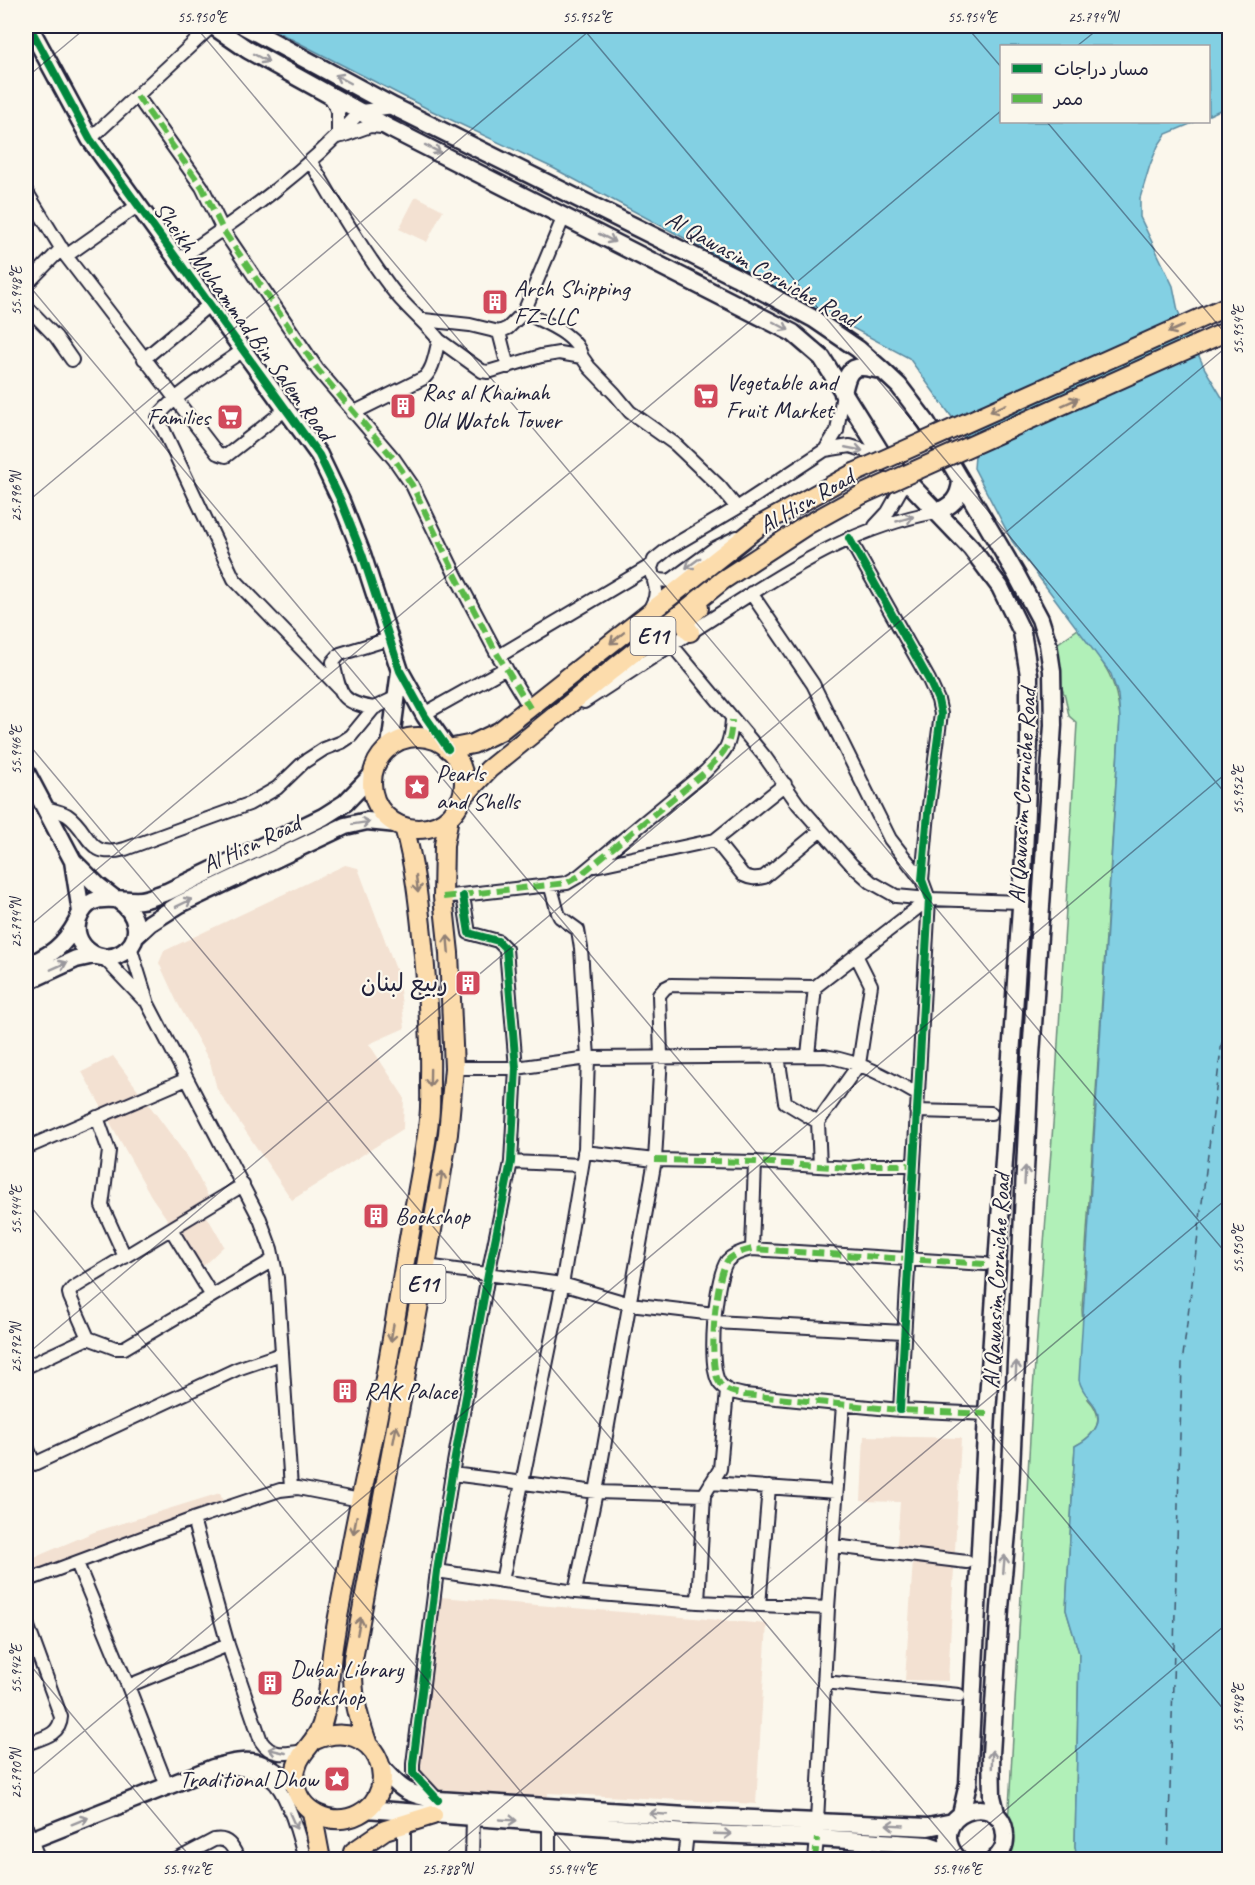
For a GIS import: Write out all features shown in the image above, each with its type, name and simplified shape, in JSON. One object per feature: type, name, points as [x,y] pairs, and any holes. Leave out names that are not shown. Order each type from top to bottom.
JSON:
[{"type":"main road","name":"Sheikh Muhammad Bin Salem Road","points":[[29,26],[90,140],[319,455],[341,501],[362,554],[399,671],[424,714],[448,748]]},
{"type":"main road","name":"Al Qawasim Corniche Road","points":[[212,26],[248,50],[391,129],[793,333],[822,358],[883,456],[905,482],[971,548],[1000,587],[1022,632],[1029,675],[1029,742],[1024,857],[987,1414],[968,1784],[957,1818],[949,1832],[949,1843],[956,1856]]},
{"type":"main road","name":"Al Qawasim Corniche Road","points":[[244,26],[394,107],[756,287],[814,319],[858,349],[899,386],[927,423],[1040,619],[1048,644],[1052,671],[1053,725],[1029,1086],[1009,1511],[1000,1608],[991,1754],[992,1796],[997,1817],[1005,1832],[1005,1841],[1003,1850],[994,1860]]},
{"type":"main road","name":"Al Hisn Road","points":[[448,748],[473,744],[500,731],[762,524],[854,472],[1230,305]]},
{"type":"main road","name":"Al Hisn Road","points":[[460,800],[489,769],[723,580],[807,525],[863,494],[1230,330]]},
{"type":"main road","points":[[843,394],[846,377],[857,367],[884,371]]},
{"type":"main road","points":[[936,512],[954,503],[960,495],[961,482]]},
{"type":"main road","points":[[690,632],[686,627],[687,619],[704,604],[863,494]]},
{"type":"main road","name":"Sheikh Muhammad Bin Salem Road","points":[[390,747],[399,671]]},
{"type":"main road","points":[[413,737],[432,740],[448,748],[457,759],[462,772],[463,787],[460,800],[448,817],[439,824],[416,829],[400,826],[385,815],[376,803],[372,789],[373,774],[376,763],[390,747],[401,740],[413,737]]},
{"type":"main road","points":[[26,772],[30,793],[73,861],[97,885],[128,906],[137,925],[133,941],[123,953],[114,957],[76,959],[26,982]]},
{"type":"main road","name":"Al Hisn Road","points":[[117,900],[143,900],[167,892],[323,818],[345,803],[373,774]]},
{"type":"main road","name":"E11","points":[[368,1745],[358,1718],[352,1690],[353,1659],[426,1266],[448,1134],[454,1068],[449,953],[443,897],[444,845],[448,817]]},
{"type":"main road","name":"Al Hisn Road","points":[[133,941],[150,923],[169,910],[345,826],[367,821],[400,826]]},
{"type":"main road","name":"E11","points":[[309,1745],[322,1725],[327,1702],[333,1648],[360,1500],[380,1408],[429,1118],[430,1043],[426,974],[413,860],[400,826]]},
{"type":"main road","points":[[323,852],[330,833]]},
{"type":"main road","points":[[1010,843],[1024,857]]},
{"type":"main road","points":[[73,861],[79,917],[77,932],[86,950],[99,956]]},
{"type":"main road","points":[[26,967],[51,955],[69,938],[87,905],[96,900],[117,900]]},
{"type":"main road","points":[[956,1856],[928,1845],[817,1829],[686,1816],[436,1807],[364,1811],[350,1818],[337,1820],[324,1818],[312,1812],[298,1795],[295,1771],[309,1745],[328,1735],[342,1733],[356,1737],[368,1745],[376,1755],[381,1767],[397,1785],[411,1795],[436,1807],[473,1818],[687,1833],[817,1829],[928,1827],[957,1818],[970,1810],[979,1809],[989,1811],[997,1817]]},
{"type":"main road","points":[[27,1836],[220,1766],[248,1760],[269,1767],[295,1785]]},
{"type":"main road","points":[[353,1856],[364,1811],[378,1793],[381,1767]]},
{"type":"main road","points":[[353,1856],[385,1830],[436,1807]]},
{"type":"main road","points":[[312,1812],[321,1860]]},
{"type":"street","points":[[90,140],[212,26]]},
{"type":"street","points":[[329,94],[338,112],[338,137]]},
{"type":"street","points":[[137,96],[202,188],[223,230],[318,370],[394,459],[412,485],[456,576],[530,708]]},
{"type":"street","points":[[176,261],[223,230],[311,162],[361,111],[394,107]]},
{"type":"street","points":[[338,137],[370,126],[391,129]]},
{"type":"street","points":[[311,162],[357,242],[393,291],[424,321],[439,340],[482,371],[488,372],[559,353],[582,357]]},
{"type":"street","points":[[26,191],[64,252],[217,453],[226,456],[286,409]]},
{"type":"street","points":[[26,285],[64,252],[137,206]]},
{"type":"street","points":[[424,321],[461,324],[499,332],[508,328],[524,312],[564,216]]},
{"type":"street","points":[[144,359],[210,304]]},
{"type":"street","points":[[26,306],[56,337],[72,360]]},
{"type":"street","points":[[524,312],[567,336],[580,348],[582,357],[589,367],[630,412],[675,444],[720,488],[736,508]]},
{"type":"street","points":[[499,332],[508,367]]},
{"type":"street","points":[[353,413],[424,378],[432,367],[439,340]]},
{"type":"street","points":[[242,351],[177,399],[158,418],[234,579],[350,702],[374,708]]},
{"type":"street","points":[[825,450],[837,431],[843,394]]},
{"type":"street","points":[[499,656],[652,570],[660,553],[736,508],[825,450],[850,446],[883,456]]},
{"type":"street","points":[[875,527],[888,512],[905,482]]},
{"type":"street","points":[[530,736],[796,565],[875,527],[936,512]]},
{"type":"street","points":[[652,570],[659,580],[670,580],[715,548],[762,524]]},
{"type":"street","points":[[849,538],[938,700],[941,714],[922,880]]},
{"type":"street","points":[[647,614],[655,598],[656,590],[652,570]]},
{"type":"street","points":[[751,593],[813,684],[890,839],[922,880],[929,899],[900,1410]]},
{"type":"street","points":[[339,688],[333,662],[337,656],[389,639]]},
{"type":"street","points":[[671,644],[765,757],[798,804],[852,865],[872,882],[896,896],[1021,902]]},
{"type":"street","points":[[424,714],[506,668]]},
{"type":"street","points":[[44,817],[69,816],[93,847],[100,850],[116,852],[125,849],[249,804],[277,788],[307,760],[351,736],[374,708],[397,697]]},
{"type":"street","points":[[443,897],[567,883],[579,876],[705,772],[723,754],[730,740],[732,720]]},
{"type":"street","points":[[591,867],[715,840],[785,784]]},
{"type":"street","points":[[715,840],[743,875],[757,879],[764,877],[821,830]]},
{"type":"street","points":[[502,1581],[562,1284],[584,1152],[588,1058],[578,930],[558,914],[550,884]]},
{"type":"street","points":[[436,1807],[413,1773],[437,1571],[452,1474],[511,1162],[516,1068],[506,950],[498,941],[469,933],[463,896]]},
{"type":"street","points":[[575,1592],[596,1492],[654,1160],[661,1056],[659,995],[671,985],[815,987],[929,899]]},
{"type":"street","points":[[133,941],[148,1004]]},
{"type":"street","points":[[820,1166],[818,1122],[859,1064],[872,985],[856,955]]},
{"type":"street","points":[[99,956],[125,978],[148,1004],[260,1219],[273,1260],[280,1317],[291,1488]]},
{"type":"street","points":[[808,1055],[815,987]]},
{"type":"street","points":[[454,1068],[516,1068],[588,1058],[808,1055],[825,1056],[872,1068],[917,1094]]},
{"type":"street","points":[[778,1056],[785,1102],[818,1122]]},
{"type":"street","points":[[26,1148],[187,1079]]},
{"type":"street","points":[[916,1111],[991,1113]]},
{"type":"street","points":[[97,1117],[109,1151],[102,1206],[125,1257]]},
{"type":"street","points":[[584,1152],[654,1160],[755,1162],[850,1168],[869,1165],[913,1165]]},
{"type":"street","points":[[511,1162],[582,1165]]},
{"type":"street","points":[[752,1249],[755,1162]]},
{"type":"street","points":[[88,1338],[69,1293],[73,1288],[243,1185]]},
{"type":"street","points":[[171,1229],[212,1296]]},
{"type":"street","points":[[985,1264],[752,1249],[741,1252],[729,1259],[721,1272],[714,1318],[714,1350],[718,1380],[727,1391],[745,1395],[843,1405],[987,1414]]},
{"type":"street","points":[[26,1367],[88,1338],[116,1348],[124,1348],[273,1260]]},
{"type":"street","points":[[426,1266],[562,1284],[630,1304],[714,1318],[904,1332]]},
{"type":"street","points":[[26,1444],[34,1464],[237,1369],[281,1354]]},
{"type":"street","points":[[698,1602],[704,1495],[720,1468],[727,1391]]},
{"type":"street","points":[[815,1860],[828,1608],[843,1405]]},
{"type":"street","points":[[452,1474],[596,1492],[704,1495]]},
{"type":"street","points":[[711,1483],[837,1492]]},
{"type":"street","points":[[759,1605],[769,1487]]},
{"type":"street","points":[[26,1581],[193,1519],[291,1488],[360,1500]]},
{"type":"street","points":[[193,1519],[228,1645],[263,1744],[276,1753],[309,1745]]},
{"type":"street","points":[[834,1546],[967,1562]]},
{"type":"street","points":[[77,1563],[167,1786]]},
{"type":"street","points":[[437,1571],[575,1592],[698,1602],[828,1608]]},
{"type":"street","points":[[26,1621],[62,1717],[55,1733],[26,1744]]},
{"type":"street","points":[[128,1686],[228,1645]]},
{"type":"street","points":[[824,1682],[959,1695]]},
{"type":"street","points":[[220,1766],[254,1772],[270,1779],[278,1786],[299,1833],[305,1860]]},
{"type":"street","points":[[472,1860],[473,1818]]},
{"type":"street","points":[[404,1823],[404,1860]]},
{"type":"street","points":[[549,1823],[549,1860]]},
{"type":"street","points":[[684,1860],[687,1833]]},
{"type":"street","points":[[27,1836],[39,1860]]},
{"type":"street","points":[[176,1860],[220,1839],[230,1842],[239,1860]]},
{"type":"shaded area","points":[[416,196],[443,210],[427,242],[399,229]]},
{"type":"shaded area","points":[[345,865],[358,868],[398,975],[405,1028],[369,1044],[404,1097],[403,1129],[292,1200],[217,1089],[210,1062],[177,1002],[159,963],[164,951]]},
{"type":"shaded area","points":[[113,1056],[189,1159],[212,1204],[205,1213],[224,1246],[201,1268],[151,1196],[82,1072]]},
{"type":"shaded area","points":[[864,1436],[961,1438],[948,1681],[905,1680],[913,1560],[896,1558],[900,1502],[861,1501]]},
{"type":"shaded area","points":[[220,1493],[225,1508],[26,1585],[26,1561],[94,1532]]},
{"type":"shaded area","points":[[440,1597],[767,1624],[756,1804],[548,1793],[547,1803],[438,1795],[419,1775],[417,1757]]},
{"type":"green space","points":[[1078,629],[1112,679],[1120,718],[1082,1310],[1088,1399],[1094,1406],[1098,1420],[1097,1426],[1089,1437],[1075,1446],[1066,1610],[1079,1653],[1075,1846],[1077,1859],[1006,1860],[1032,1403],[1054,1111],[1077,723],[1069,716],[1065,696],[1047,651]]},
{"type":"water","points":[[266,26],[1229,26],[1229,106],[1210,115],[1210,45],[1000,45],[1000,123],[1193,123],[1166,134],[1158,146],[1140,198],[1140,217],[1173,286],[1178,311],[1205,369],[1229,409],[1229,1859],[1077,1859],[1075,1846],[1079,1653],[1066,1610],[1075,1446],[1090,1436],[1098,1421],[1096,1408],[1079,1380],[1120,718],[1118,695],[1111,674],[1012,541],[974,468],[975,456],[954,420],[909,358],[553,168],[428,109]]},
{"type":"ferry route","points":[[1168,1860],[1182,1364],[1224,1025],[1230,1020]]},
{"type":"marked path","points":[[137,96],[202,187],[223,230],[318,370],[394,459],[412,485],[496,652],[530,708]]},
{"type":"marked path","points":[[443,897],[567,883],[579,876],[705,772],[728,744],[732,720]]},
{"type":"marked path","points":[[655,1160],[755,1162],[850,1168],[869,1165],[913,1165]]},
{"type":"marked path","points":[[985,1264],[752,1249],[745,1251],[729,1259],[723,1271],[716,1303],[713,1343],[716,1375],[723,1387],[735,1393],[900,1410],[987,1414]]},
{"type":"marked path","points":[[815,1860],[817,1838]]},
{"type":"cycle path","points":[[29,26],[90,139],[319,455],[341,501],[362,554],[400,671],[425,716],[448,749]]},
{"type":"cycle path","points":[[849,538],[929,680],[938,700],[941,714],[922,880],[929,899],[900,1410]]},
{"type":"cycle path","points":[[438,1800],[413,1773],[413,1764],[437,1571],[452,1474],[511,1162],[516,1068],[506,949],[498,941],[469,933],[463,896]]},
{"type":"place","name":"Arch Shipping FZ-LLC","points":[[495,302]]},
{"type":"place","name":"Vegetable and Fruit Market","points":[[706,396]]},
{"type":"place","name":"Ras al Khaimah Old Watch Tower","points":[[403,406]]},
{"type":"place","name":"Families","points":[[230,417]]},
{"type":"place","name":"Pearls and Shells","points":[[417,787]]},
{"type":"place","name":"ربيع لبنان","points":[[468,983]]},
{"type":"place","name":"Bookshop","points":[[376,1216]]},
{"type":"place","name":"RAK Palace","points":[[345,1391]]},
{"type":"place","name":"Dubai Library Bookshop","points":[[270,1683]]},
{"type":"place","name":"Traditional Dhow","points":[[337,1779]]}]
